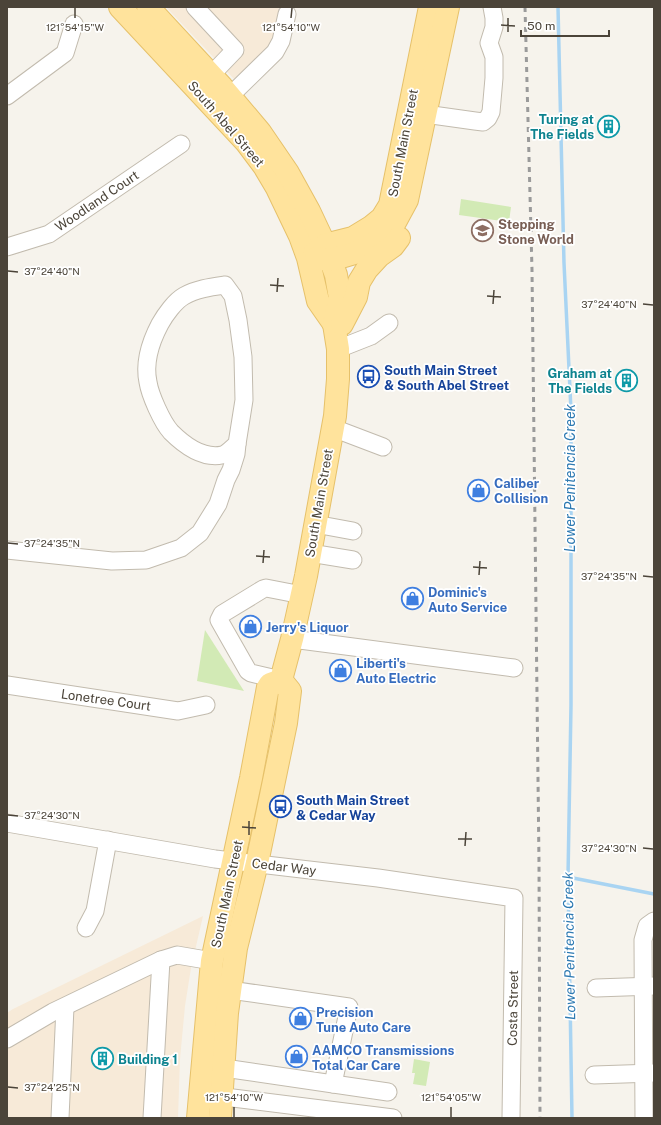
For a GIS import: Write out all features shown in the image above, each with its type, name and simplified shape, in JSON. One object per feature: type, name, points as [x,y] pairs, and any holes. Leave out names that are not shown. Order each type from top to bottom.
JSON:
[{"type":"main road","name":"South Abel Street","points":[[120,7],[204,82],[230,96],[260,132],[288,173],[309,211],[321,254]]},
{"type":"main road","name":"South Abel Street","points":[[148,7],[264,166],[300,236],[321,254]]},
{"type":"main road","name":"South Main Street","points":[[321,254],[358,252],[383,237],[394,224],[407,200],[425,114],[437,17]]},
{"type":"main road","name":"South Main Street","points":[[321,254],[371,227],[382,218],[390,205],[437,17]]},
{"type":"main road","points":[[336,337],[356,297],[359,282],[379,256],[393,246],[400,236],[407,200]]},
{"type":"main road","points":[[321,254],[318,301],[336,337]]},
{"type":"main road","name":"South Main Street","points":[[281,680],[302,595],[335,416],[338,380],[336,337]]},
{"type":"main road","name":"South Main Street","points":[[198,1118],[212,961],[234,860],[268,687],[270,684],[281,680]]},
{"type":"main road","name":"South Main Street","points":[[220,1118],[227,1012],[236,948],[257,863],[286,723],[290,690],[281,680]]},
{"type":"street","points":[[195,7],[235,50],[204,82]]},
{"type":"street","points":[[425,114],[483,122],[488,118],[491,112],[494,78],[494,57],[489,43],[494,27],[492,7]]},
{"type":"street","points":[[230,96],[275,52],[281,41],[287,14]]},
{"type":"street","points":[[7,96],[65,54],[74,24]]},
{"type":"street","name":"Woodland Court","points":[[7,247],[49,234],[181,144]]},
{"type":"street","points":[[7,550],[112,561],[146,560],[181,548],[200,533],[218,504],[231,470],[236,454],[244,400],[243,357],[238,320],[233,296],[225,285],[206,288],[183,296],[166,314],[157,330],[147,358],[147,382],[154,403],[170,431],[196,451],[208,455],[223,455],[237,444]]},
{"type":"street","points":[[336,337],[371,336],[389,323]]},
{"type":"street","points":[[333,428],[384,446]]},
{"type":"street","points":[[208,455],[219,465],[226,480]]},
{"type":"street","points":[[315,524],[353,531]]},
{"type":"street","points":[[310,553],[352,560]]},
{"type":"street","points":[[281,680],[248,671],[219,620],[222,614],[266,588],[302,595]]},
{"type":"street","points":[[292,639],[514,668]]},
{"type":"street","name":"Lonetree Court","points":[[7,685],[178,711],[206,706]]},
{"type":"street","name":"Cedar Way","points":[[7,823],[215,859],[234,860],[378,878],[514,898]]},
{"type":"street","points":[[86,928],[95,911],[108,840]]},
{"type":"street","name":"Costa Street","points":[[511,1118],[514,898]]},
{"type":"street","points":[[644,1118],[649,1074],[649,986],[643,940],[647,926],[654,921]]},
{"type":"street","points":[[7,1039],[65,1006],[161,960],[177,955],[212,961]]},
{"type":"street","points":[[152,1118],[161,960]]},
{"type":"street","points":[[596,988],[649,986]]},
{"type":"street","points":[[230,990],[349,1007],[333,1084]]},
{"type":"street","points":[[60,1118],[65,1006]]},
{"type":"street","points":[[224,1068],[388,1092]]},
{"type":"street","points":[[594,1075],[649,1074]]},
{"type":"street","points":[[199,1095],[222,1096],[374,1117],[393,1118]]},
{"type":"shaded area","points":[[166,7],[279,7],[271,46],[234,79]]},
{"type":"shaded area","points":[[203,916],[191,968],[185,1006],[180,1059],[178,1118],[7,1118],[7,1013]]},
{"type":"green space","points":[[461,199],[511,207],[509,222],[459,215]]},
{"type":"green space","points":[[205,630],[244,691],[197,681]]},
{"type":"green space","points":[[414,1059],[430,1062],[426,1086],[413,1084],[415,1073],[412,1073]]},
{"type":"waterway","name":"Lower Penitencia Creek","points":[[558,7],[564,263],[571,411],[571,705],[568,877],[572,1118]]},
{"type":"waterway","points":[[568,877],[654,894]]},
{"type":"railway","points":[[525,7],[532,270],[539,863],[540,1118]]},
{"type":"place","name":"Turing at The Fields","points":[[609,126]]},
{"type":"place","name":"Stepping Stone World","points":[[482,231]]},
{"type":"place","name":"South Main Street & South Abel Street","points":[[369,377]]},
{"type":"place","name":"Graham at The Fields","points":[[627,380]]},
{"type":"place","name":"Caliber Collision","points":[[478,490]]},
{"type":"place","name":"Dominic's Auto Service","points":[[412,599]]},
{"type":"place","name":"Jerry's Liquor","points":[[250,627]]},
{"type":"place","name":"Liberti's Auto Electric","points":[[341,670]]},
{"type":"place","name":"South Main Street & Cedar Way","points":[[280,807]]},
{"type":"place","name":"Precision Tune Auto Care","points":[[301,1019]]},
{"type":"place","name":"AAMCO Transmissions Total Car Care","points":[[297,1057]]},
{"type":"place","name":"Building 1","points":[[103,1059]]}]
